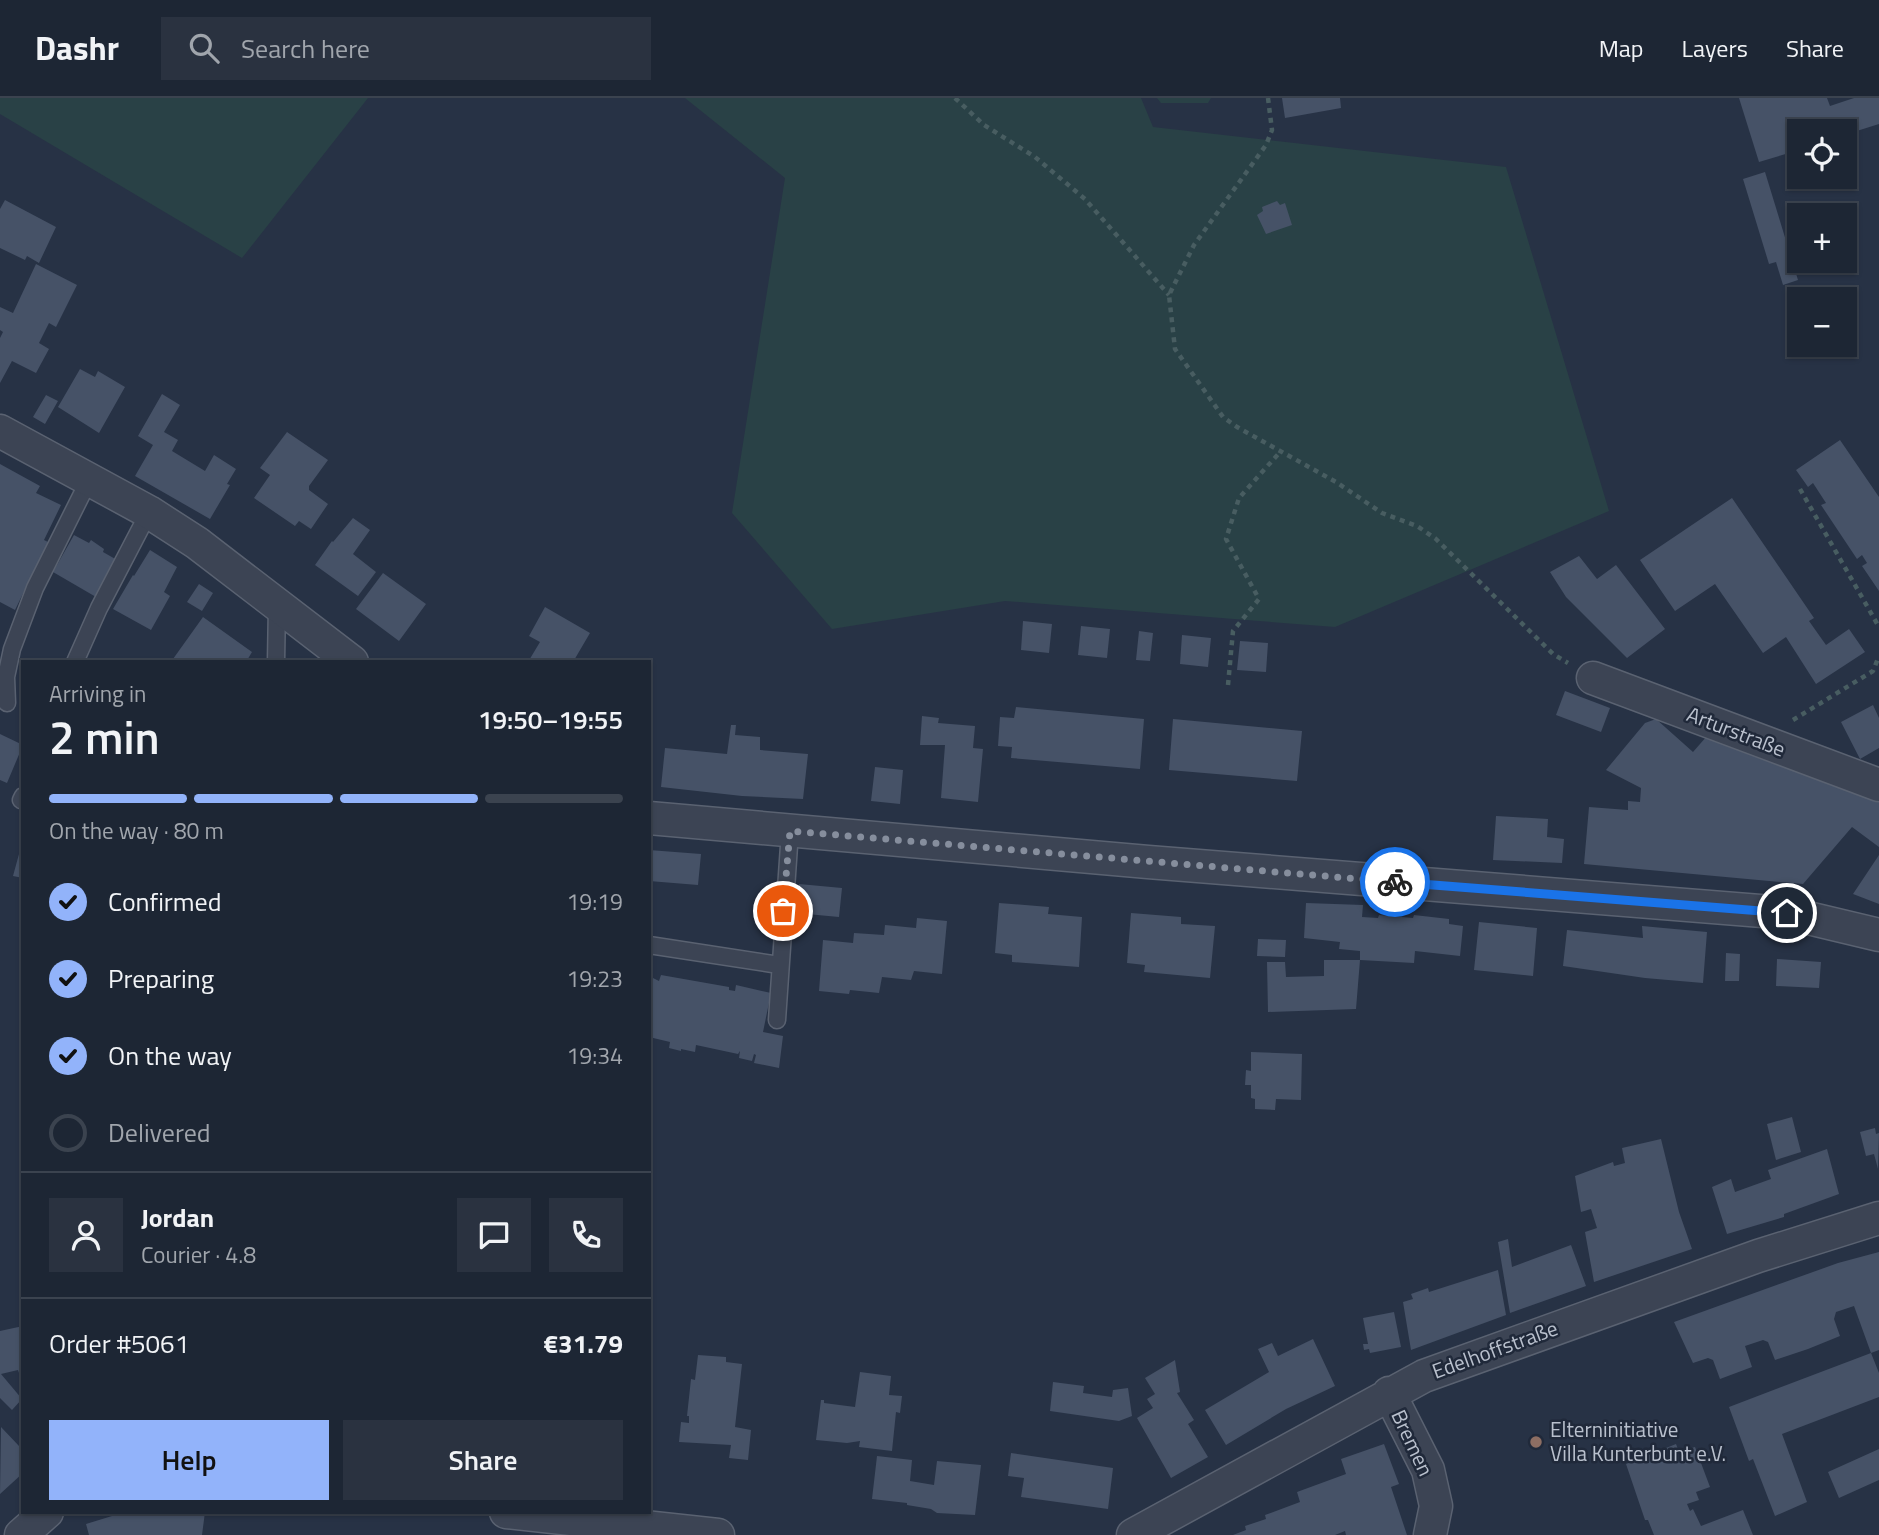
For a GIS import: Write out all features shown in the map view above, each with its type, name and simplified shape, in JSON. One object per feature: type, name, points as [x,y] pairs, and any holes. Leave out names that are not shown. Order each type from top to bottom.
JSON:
[{"type":"street","points":[[0,431],[149,512],[197,543],[349,660]]},
{"type":"street","name":"Arturstraße","points":[[1593,678],[1879,785]]},
{"type":"street","points":[[651,818],[1162,863],[1787,913],[1879,935]]},
{"type":"street","name":"Edelhoffstraße","points":[[1133,1535],[1424,1376],[1758,1256],[1879,1218]]},
{"type":"street","name":"Bremen","points":[[1389,1393],[1428,1470],[1436,1506],[1430,1535]]},
{"type":"street","points":[[21,1535],[45,1514]]},
{"type":"street","points":[[524,1514],[718,1535]]},
{"type":"lane","points":[[7,703],[6,677],[12,649],[35,588],[89,480]]},
{"type":"lane","points":[[76,660],[99,608],[149,512]]},
{"type":"lane","points":[[276,660],[277,603]]},
{"type":"lane","points":[[777,1020],[790,831]]},
{"type":"lane","points":[[651,945],[779,965]]},
{"type":"path","points":[[955,98],[984,125],[1035,158],[1085,199],[1169,295]]},
{"type":"path","points":[[1268,98],[1272,130],[1266,145],[1194,245],[1169,295],[1175,349],[1223,417],[1237,428],[1336,482],[1382,513],[1417,526],[1436,539],[1553,654],[1593,678]]},
{"type":"path","points":[[1228,685],[1233,631],[1259,599],[1227,539],[1239,498],[1280,452]]},
{"type":"path","points":[[1800,489],[1879,627]]},
{"type":"path","points":[[1770,746],[1795,718],[1874,671],[1879,656]]},
{"type":"green space","points":[[0,98],[368,98],[242,258],[0,114]]},
{"type":"green space","points":[[685,98],[1141,98],[1153,127],[1506,167],[1609,511],[1335,627],[1005,601],[832,629],[732,513],[785,178]]},
{"type":"green space","points":[[1157,98],[1211,98],[1208,103],[1161,103]]},
{"type":"building","points":[[1282,98],[1340,98],[1341,108],[1285,118]]},
{"type":"building","points":[[1739,98],[1827,98],[1830,106],[1854,98],[1879,98],[1879,124],[1857,131],[1857,119],[1787,119],[1787,154],[1759,162]]},
{"type":"building","points":[[1765,172],[1787,244],[1787,273],[1796,273],[1798,280],[1783,285],[1776,262],[1769,264],[1743,179]]},
{"type":"building","points":[[5,200],[56,227],[39,263],[27,256],[25,260],[0,248],[0,209]]},
{"type":"building","points":[[1277,201],[1280,205],[1285,203],[1292,225],[1266,234],[1257,215],[1263,211],[1262,207]]},
{"type":"building","points":[[36,264],[77,285],[56,327],[49,323],[39,343],[49,349],[36,373],[12,361],[0,383],[0,338],[3,332],[0,330],[0,307],[13,313]]},
{"type":"building","points":[[80,369],[95,377],[98,371],[125,387],[99,433],[58,407]]},
{"type":"building","points":[[162,394],[180,405],[164,432],[178,440],[172,451],[205,471],[214,455],[236,469],[210,519],[135,476],[153,445],[138,436]]},
{"type":"building","points":[[46,395],[58,401],[45,424],[33,417]]},
{"type":"building","points":[[287,432],[328,460],[309,486],[309,490],[328,504],[311,529],[299,521],[295,526],[254,498],[270,475],[260,468]]},
{"type":"building","points":[[1840,440],[1879,497],[1879,591],[1862,566],[1867,563],[1862,555],[1857,559],[1821,505],[1826,503],[1813,483],[1808,487],[1796,470]]},
{"type":"building","points":[[0,464],[40,486],[36,493],[61,505],[44,540],[48,542],[15,610],[0,602]]},
{"type":"building","points":[[1732,498],[1814,618],[1809,621],[1826,645],[1849,629],[1865,652],[1816,684],[1786,637],[1763,653],[1715,584],[1675,611],[1640,560]]},
{"type":"building","points":[[353,518],[370,530],[353,554],[376,572],[358,596],[315,565]]},
{"type":"building","points":[[74,535],[89,543],[91,540],[104,549],[103,552],[117,560],[96,597],[53,572]]},
{"type":"building","points":[[150,550],[177,567],[164,592],[170,596],[151,630],[113,609]]},
{"type":"building","points":[[1579,556],[1597,579],[1616,565],[1665,629],[1627,658],[1566,597],[1550,572]]},
{"type":"building","points":[[383,573],[426,604],[399,641],[356,609]]},
{"type":"building","points":[[199,584],[213,593],[202,611],[187,602]]},
{"type":"building","points":[[545,607],[590,633],[574,660],[529,660],[540,642],[529,636]]},
{"type":"building","points":[[203,617],[252,652],[247,660],[173,659]]},
{"type":"building","points":[[1023,621],[1052,624],[1049,653],[1021,650]]},
{"type":"building","points":[[1081,626],[1110,629],[1107,658],[1078,655]]},
{"type":"building","points":[[1139,631],[1153,633],[1150,661],[1136,660]]},
{"type":"building","points":[[1182,635],[1211,638],[1208,667],[1180,664]]},
{"type":"building","points":[[1240,641],[1268,643],[1266,672],[1237,670]]},
{"type":"building","points":[[1565,691],[1610,708],[1601,732],[1556,715]]},
{"type":"building","points":[[1873,705],[1879,718],[1879,748],[1860,759],[1841,722]]},
{"type":"building","points":[[1016,707],[1144,719],[1140,769],[1011,758],[1012,747],[998,746],[1000,717],[1014,718]]},
{"type":"building","points":[[922,716],[939,718],[938,723],[975,726],[973,748],[983,749],[978,802],[941,798],[945,745],[920,745]]},
{"type":"building","points":[[1173,719],[1302,731],[1297,781],[1169,770]]},
{"type":"building","points":[[1656,719],[1693,752],[1707,736],[1776,761],[1782,767],[1785,764],[1879,798],[1879,847],[1852,827],[1803,884],[1584,864],[1589,807],[1628,810],[1628,801],[1640,802],[1641,788],[1606,770],[1645,723]]},
{"type":"building","points":[[731,725],[736,725],[735,735],[760,737],[760,750],[808,754],[803,799],[742,796],[661,787],[665,748],[727,754]]},
{"type":"building","points":[[0,734],[21,744],[21,750],[7,783],[0,780]]},
{"type":"building","points":[[875,767],[903,770],[900,804],[871,801]]},
{"type":"building","points":[[1496,816],[1548,819],[1547,837],[1564,839],[1562,863],[1493,860]]},
{"type":"building","points":[[21,847],[21,878],[13,876]]},
{"type":"building","points":[[651,850],[701,854],[698,885],[651,881]]},
{"type":"building","points":[[1879,855],[1879,904],[1853,894]]},
{"type":"building","points":[[799,884],[842,888],[839,917],[796,913]]},
{"type":"building","points":[[999,903],[1049,907],[1048,914],[1082,917],[1079,967],[1012,962],[1012,955],[995,953]]},
{"type":"building","points":[[1306,903],[1363,905],[1362,917],[1378,918],[1379,915],[1413,918],[1414,915],[1449,919],[1449,924],[1463,926],[1460,956],[1415,951],[1414,963],[1360,960],[1360,951],[1339,949],[1340,942],[1304,938]]},
{"type":"building","points":[[1131,913],[1181,917],[1181,924],[1215,926],[1210,978],[1144,972],[1145,965],[1127,963]]},
{"type":"building","points":[[917,918],[947,921],[942,974],[914,971],[911,980],[882,977],[879,993],[819,991],[823,940],[853,943],[854,933],[884,935],[885,925],[916,928]]},
{"type":"building","points":[[1479,922],[1537,928],[1533,976],[1474,970]]},
{"type":"building","points":[[1642,926],[1707,932],[1703,983],[1563,966],[1567,930],[1643,938]]},
{"type":"building","points":[[1258,939],[1286,940],[1285,957],[1257,956]]},
{"type":"building","points":[[1726,953],[1740,954],[1739,981],[1725,981]]},
{"type":"building","points":[[1777,959],[1821,962],[1819,988],[1776,986]]},
{"type":"building","points":[[1324,960],[1360,960],[1356,1009],[1268,1012],[1267,962],[1285,962],[1286,977],[1324,976]]},
{"type":"building","points":[[661,975],[729,987],[729,990],[735,991],[736,985],[771,993],[763,1032],[783,1036],[779,1068],[754,1063],[754,1054],[752,1061],[739,1058],[740,1051],[738,1054],[696,1045],[695,1052],[681,1051],[669,1048],[670,1042],[651,1037],[651,977],[659,981]]},
{"type":"building","points":[[1251,1052],[1302,1054],[1301,1100],[1276,1099],[1275,1110],[1255,1109],[1255,1099],[1251,1098],[1251,1085],[1245,1085],[1246,1070],[1251,1071]]},
{"type":"building","points":[[1792,1117],[1801,1152],[1776,1160],[1767,1124]]},
{"type":"building","points":[[1875,1128],[1876,1134],[1879,1133],[1878,1169],[1874,1154],[1866,1156],[1860,1132]]},
{"type":"building","points":[[1661,1139],[1679,1212],[1692,1249],[1594,1282],[1585,1232],[1597,1228],[1591,1209],[1581,1212],[1575,1176],[1613,1162],[1614,1166],[1625,1163],[1622,1148]]},
{"type":"building","points":[[1827,1149],[1839,1194],[1784,1214],[1784,1217],[1727,1234],[1712,1187],[1731,1179],[1735,1192],[1771,1179],[1768,1170]]},
{"type":"building","points":[[1508,1239],[1512,1267],[1571,1245],[1586,1286],[1510,1313],[1498,1242]]},
{"type":"building","points":[[1879,1252],[1879,1350],[1871,1353],[1854,1306],[1836,1312],[1834,1319],[1840,1336],[1775,1360],[1768,1342],[1763,1340],[1745,1346],[1752,1367],[1720,1379],[1713,1360],[1708,1358],[1693,1363],[1674,1322],[1838,1263]]},
{"type":"building","points":[[1498,1270],[1506,1315],[1411,1350],[1403,1302],[1413,1299],[1411,1294],[1428,1288],[1429,1292]]},
{"type":"building","points":[[1394,1312],[1401,1347],[1370,1353],[1369,1349],[1364,1350],[1363,1344],[1368,1344],[1363,1318]]},
{"type":"building","points":[[21,1326],[21,1379],[18,1370],[1,1374],[21,1398],[12,1410],[0,1398],[0,1331]]},
{"type":"building","points":[[1313,1339],[1335,1386],[1286,1409],[1226,1445],[1205,1410],[1269,1372],[1258,1349],[1272,1343],[1278,1356]]},
{"type":"building","points":[[1871,1353],[1879,1373],[1879,1397],[1782,1434],[1807,1502],[1775,1516],[1753,1459],[1749,1461],[1729,1407]]},
{"type":"building","points":[[698,1355],[726,1357],[726,1362],[742,1364],[735,1427],[751,1430],[748,1460],[729,1458],[731,1445],[679,1442],[681,1422],[689,1423],[687,1416],[691,1379],[695,1380]]},
{"type":"building","points":[[1175,1360],[1180,1392],[1177,1393],[1194,1420],[1188,1424],[1208,1457],[1171,1478],[1137,1418],[1153,1408],[1147,1399],[1155,1394],[1145,1378]]},
{"type":"building","points":[[860,1372],[891,1376],[889,1395],[902,1396],[900,1413],[896,1412],[892,1451],[859,1447],[860,1441],[847,1443],[816,1440],[821,1400],[824,1400],[824,1403],[855,1407]]},
{"type":"building","points":[[1053,1382],[1084,1386],[1083,1393],[1112,1397],[1113,1390],[1128,1388],[1132,1416],[1119,1421],[1050,1411]]},
{"type":"building","points":[[1,1427],[19,1446],[21,1444],[21,1475],[0,1494]]},
{"type":"building","points":[[1384,1444],[1399,1484],[1391,1487],[1407,1535],[1346,1535],[1345,1531],[1335,1535],[1233,1535],[1246,1530],[1245,1526],[1266,1519],[1265,1515],[1300,1502],[1297,1492],[1346,1474],[1341,1459]]},
{"type":"building","points":[[1676,1444],[1679,1452],[1695,1447],[1710,1487],[1696,1492],[1699,1500],[1687,1504],[1690,1511],[1693,1509],[1701,1526],[1743,1510],[1753,1535],[1654,1535],[1648,1520],[1645,1520],[1626,1464]]},
{"type":"building","points":[[1879,1449],[1879,1480],[1839,1498],[1828,1472]]},
{"type":"building","points":[[1011,1453],[1113,1468],[1108,1509],[1021,1497],[1024,1478],[1008,1476]]},
{"type":"building","points":[[877,1456],[912,1460],[910,1481],[934,1485],[937,1461],[981,1465],[975,1515],[937,1513],[907,1503],[872,1499]]},
{"type":"building","points":[[118,1514],[205,1514],[202,1535],[89,1535],[86,1524]]},
{"type":"way so far","points":[[783,911],[790,831],[1395,882]]},
{"type":"place","name":"Elterninitiative Villa Kunterbunt e.V.","points":[[1536,1442]]},
{"type":"route","points":[[1395,882],[1787,913]]}]
